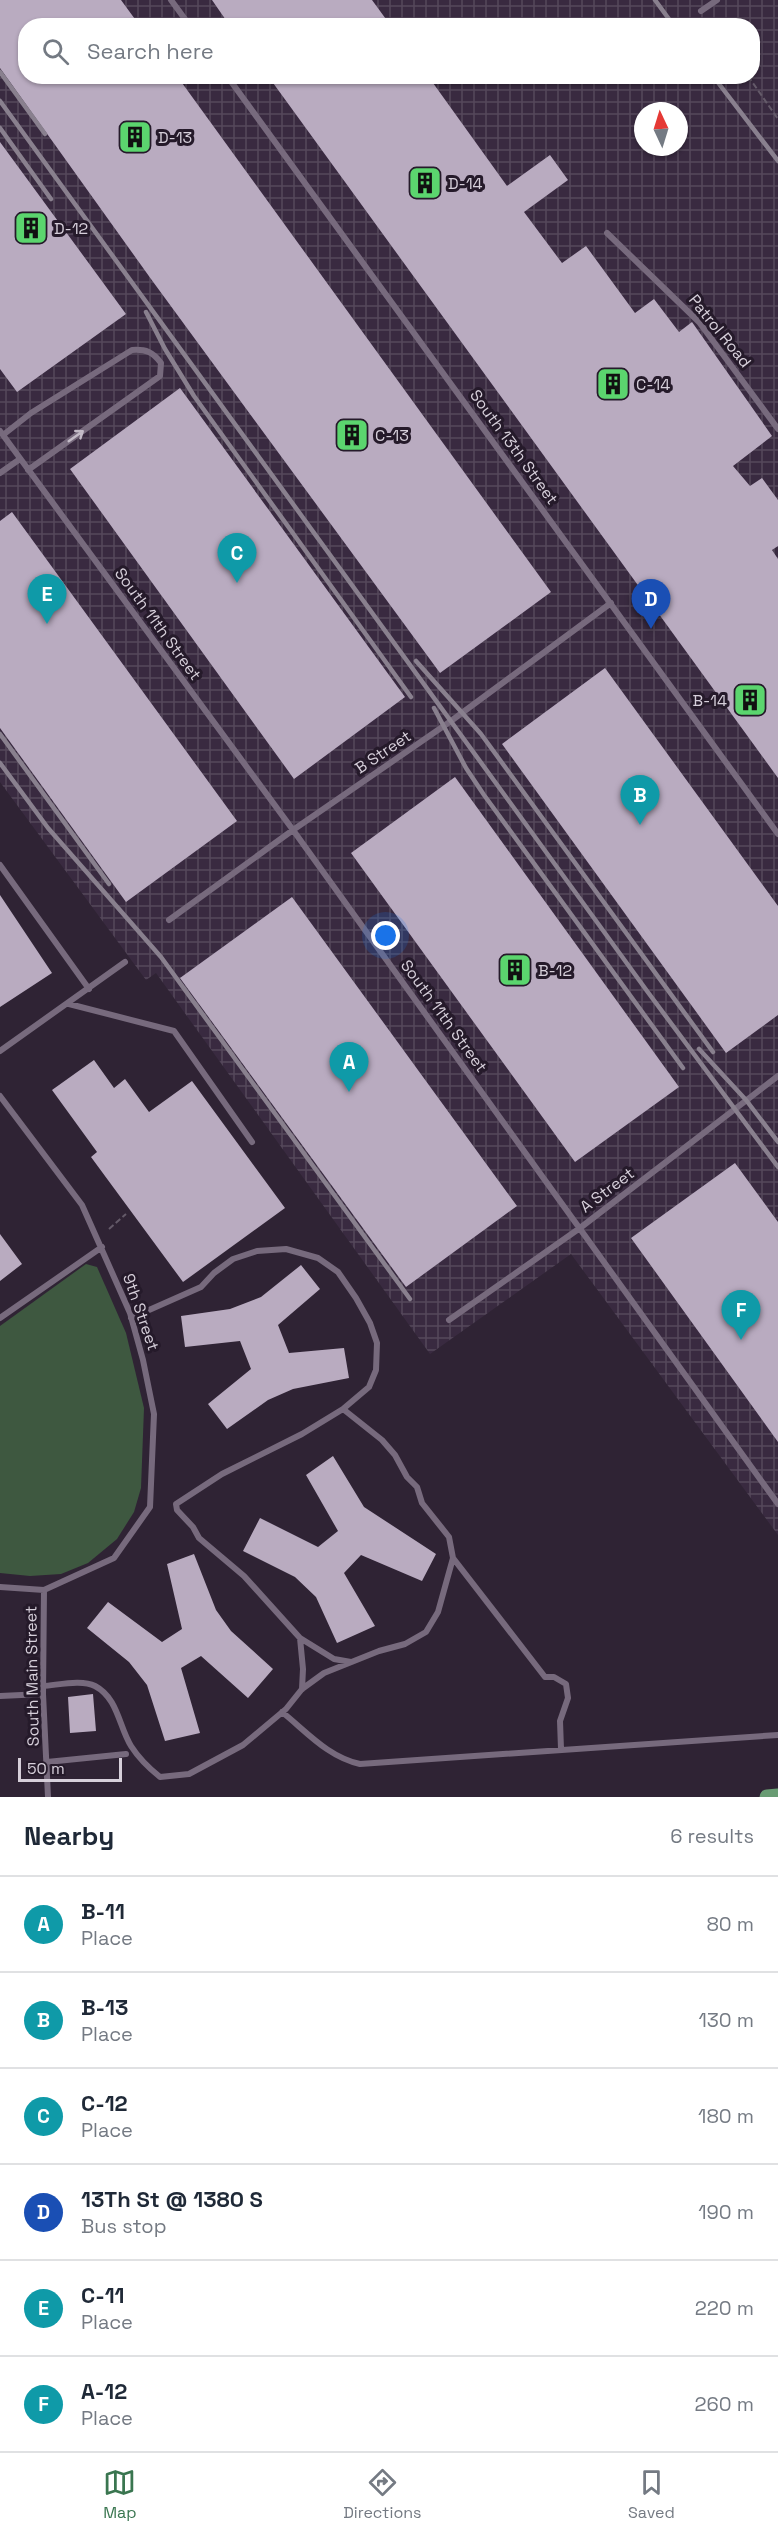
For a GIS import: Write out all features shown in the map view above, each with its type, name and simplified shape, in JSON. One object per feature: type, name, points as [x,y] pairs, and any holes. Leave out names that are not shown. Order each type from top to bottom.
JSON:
[{"type":"main road","points":[[767,1797],[778,1796]]},
{"type":"lane","points":[[171,0],[184,18]]},
{"type":"lane","points":[[701,11],[717,0]]},
{"type":"lane","name":"South 13th Street","points":[[233,84],[778,834]]},
{"type":"lane","name":"Patrol Road","points":[[607,233],[699,322],[778,429]]},
{"type":"lane","points":[[1,433],[132,350],[141,349],[150,352],[161,363],[160,376],[28,470]]},
{"type":"lane","name":"South 11th Street","points":[[1,433],[292,830],[778,1504]]},
{"type":"lane","points":[[0,473],[20,459]]},
{"type":"lane","name":"B Street","points":[[169,920],[292,830],[452,722],[610,603]]},
{"type":"lane","points":[[0,866],[89,989]]},
{"type":"lane","points":[[0,1051],[125,962]]},
{"type":"lane","points":[[69,1004],[174,1031],[252,1142]]},
{"type":"lane","name":"A Street","points":[[449,1320],[580,1228],[778,1076]]},
{"type":"lane","name":"9th Street","points":[[0,1096],[82,1205],[131,1318],[143,1360],[154,1414],[150,1507],[114,1558],[44,1590]]},
{"type":"lane","points":[[0,1318],[102,1247]]},
{"type":"lane","points":[[131,1318],[201,1287],[214,1273],[233,1259],[257,1251],[286,1249],[318,1258],[338,1272],[356,1298],[370,1323],[377,1343],[376,1370],[369,1387],[343,1409],[302,1434],[222,1474],[176,1504],[177,1510],[200,1538],[244,1576],[300,1638],[334,1659],[352,1662]]},
{"type":"lane","points":[[43,1686],[89,1684],[96,1687],[114,1704],[131,1747],[160,1777],[189,1774],[243,1745],[282,1713],[302,1689],[324,1673],[405,1644],[426,1632],[438,1612],[453,1558],[449,1537],[422,1503],[417,1487],[407,1477],[395,1455],[382,1440],[343,1409]]},
{"type":"lane","points":[[453,1558],[545,1677],[554,1677],[566,1684],[568,1698],[560,1721],[561,1749]]},
{"type":"lane","points":[[0,1587],[44,1590]]},
{"type":"lane","name":"South Main Street","points":[[44,1590],[43,1694],[48,1797]]},
{"type":"lane","points":[[300,1638],[302,1689]]},
{"type":"lane","points":[[0,1696],[43,1694]]},
{"type":"lane","points":[[282,1713],[344,1761],[360,1764],[778,1735]]},
{"type":"lane","points":[[46,1762],[126,1754]]},
{"type":"path","points":[[753,84],[778,120]]},
{"type":"path","points":[[109,1229],[126,1214]]},
{"type":"shaded area","points":[[0,0],[778,0],[778,1535],[571,1254],[430,1354],[156,973],[146,980],[0,782]]},
{"type":"green space","points":[[86,1264],[97,1267],[126,1333],[144,1408],[141,1488],[134,1512],[117,1539],[88,1563],[61,1574],[30,1576],[0,1573],[0,1326]]},
{"type":"building","name":"C-13","points":[[0,0],[121,0],[134,18],[18,18],[18,84],[183,84],[551,592],[440,673],[151,279],[0,68]]},
{"type":"building","points":[[212,0],[372,0],[385,18],[224,18]]},
{"type":"building","name":"C-14","points":[[274,84],[434,84],[507,186],[550,155],[568,180],[524,212],[562,263],[586,246],[635,313],[654,299],[679,332],[692,322],[772,436],[733,466],[750,486],[762,478],[778,500],[778,546],[772,550],[778,559],[778,778]]},
{"type":"building","name":"D-12","points":[[0,142],[126,314],[17,392],[0,369]]},
{"type":"building","points":[[180,388],[405,697],[294,779],[70,469]]},
{"type":"building","points":[[12,512],[237,821],[126,902],[0,728],[0,521]]},
{"type":"building","points":[[605,668],[778,906],[778,1015],[726,1053],[502,744]]},
{"type":"building","name":"B-12","points":[[455,777],[679,1087],[575,1162],[351,853]]},
{"type":"building","points":[[0,895],[52,973],[0,1007]]},
{"type":"building","points":[[292,897],[517,1206],[406,1287],[180,978]]},
{"type":"building","points":[[94,1060],[114,1088],[125,1079],[149,1112],[192,1081],[285,1208],[183,1282],[91,1157],[97,1152],[52,1090]]},
{"type":"building","points":[[735,1163],[778,1222],[778,1442],[631,1238]]},
{"type":"building","points":[[0,1234],[22,1264],[0,1281]]},
{"type":"building","points":[[301,1265],[320,1289],[278,1325],[289,1353],[344,1348],[349,1378],[293,1389],[268,1400],[227,1429],[208,1404],[251,1369],[240,1341],[185,1347],[181,1316],[230,1309],[261,1297]]},
{"type":"building","points":[[333,1456],[364,1507],[436,1554],[422,1581],[361,1555],[344,1573],[375,1626],[337,1643],[316,1597],[295,1577],[243,1551],[260,1518],[318,1547],[338,1531],[306,1475]]},
{"type":"building","points":[[194,1554],[216,1610],[231,1631],[273,1669],[248,1698],[201,1656],[181,1668],[200,1733],[165,1741],[147,1685],[129,1662],[87,1628],[108,1602],[162,1642],[182,1629],[167,1564]]},
{"type":"building","points":[[93,1694],[96,1731],[70,1733],[68,1697]]},
{"type":"railway","points":[[655,0],[668,18]]},
{"type":"railway","points":[[0,72],[45,134]]},
{"type":"railway","points":[[719,84],[778,161]]},
{"type":"railway","points":[[0,101],[647,991],[778,1167]]},
{"type":"railway","points":[[0,128],[51,199]]},
{"type":"railway","points":[[146,312],[165,349],[194,396],[411,697]]},
{"type":"railway","points":[[416,661],[481,734],[713,1052]]},
{"type":"railway","points":[[434,708],[466,768],[484,795],[683,1068]]},
{"type":"railway","points":[[0,734],[109,884]]},
{"type":"railway","points":[[0,763],[48,828],[161,957],[410,1299]]},
{"type":"railway","points":[[699,1049],[746,1100],[778,1142]]},
{"type":"place","name":"D-13","points":[[135,137]]},
{"type":"place","name":"D-14","points":[[425,183]]},
{"type":"place","name":"D-12","points":[[31,228]]},
{"type":"place","name":"C-14","points":[[613,384]]},
{"type":"place","name":"C-13","points":[[352,435]]},
{"type":"place","name":"C-12","points":[[237,583]]},
{"type":"place","name":"C-11","points":[[47,624]]},
{"type":"place","name":"13Th St @ 1380 S","points":[[651,629]]},
{"type":"place","name":"B-14","points":[[750,700]]},
{"type":"place","name":"B-13","points":[[640,825]]},
{"type":"place","name":"B-12","points":[[515,970]]},
{"type":"place","name":"B-11","points":[[349,1092]]},
{"type":"place","name":"A-12","points":[[741,1340]]}]
